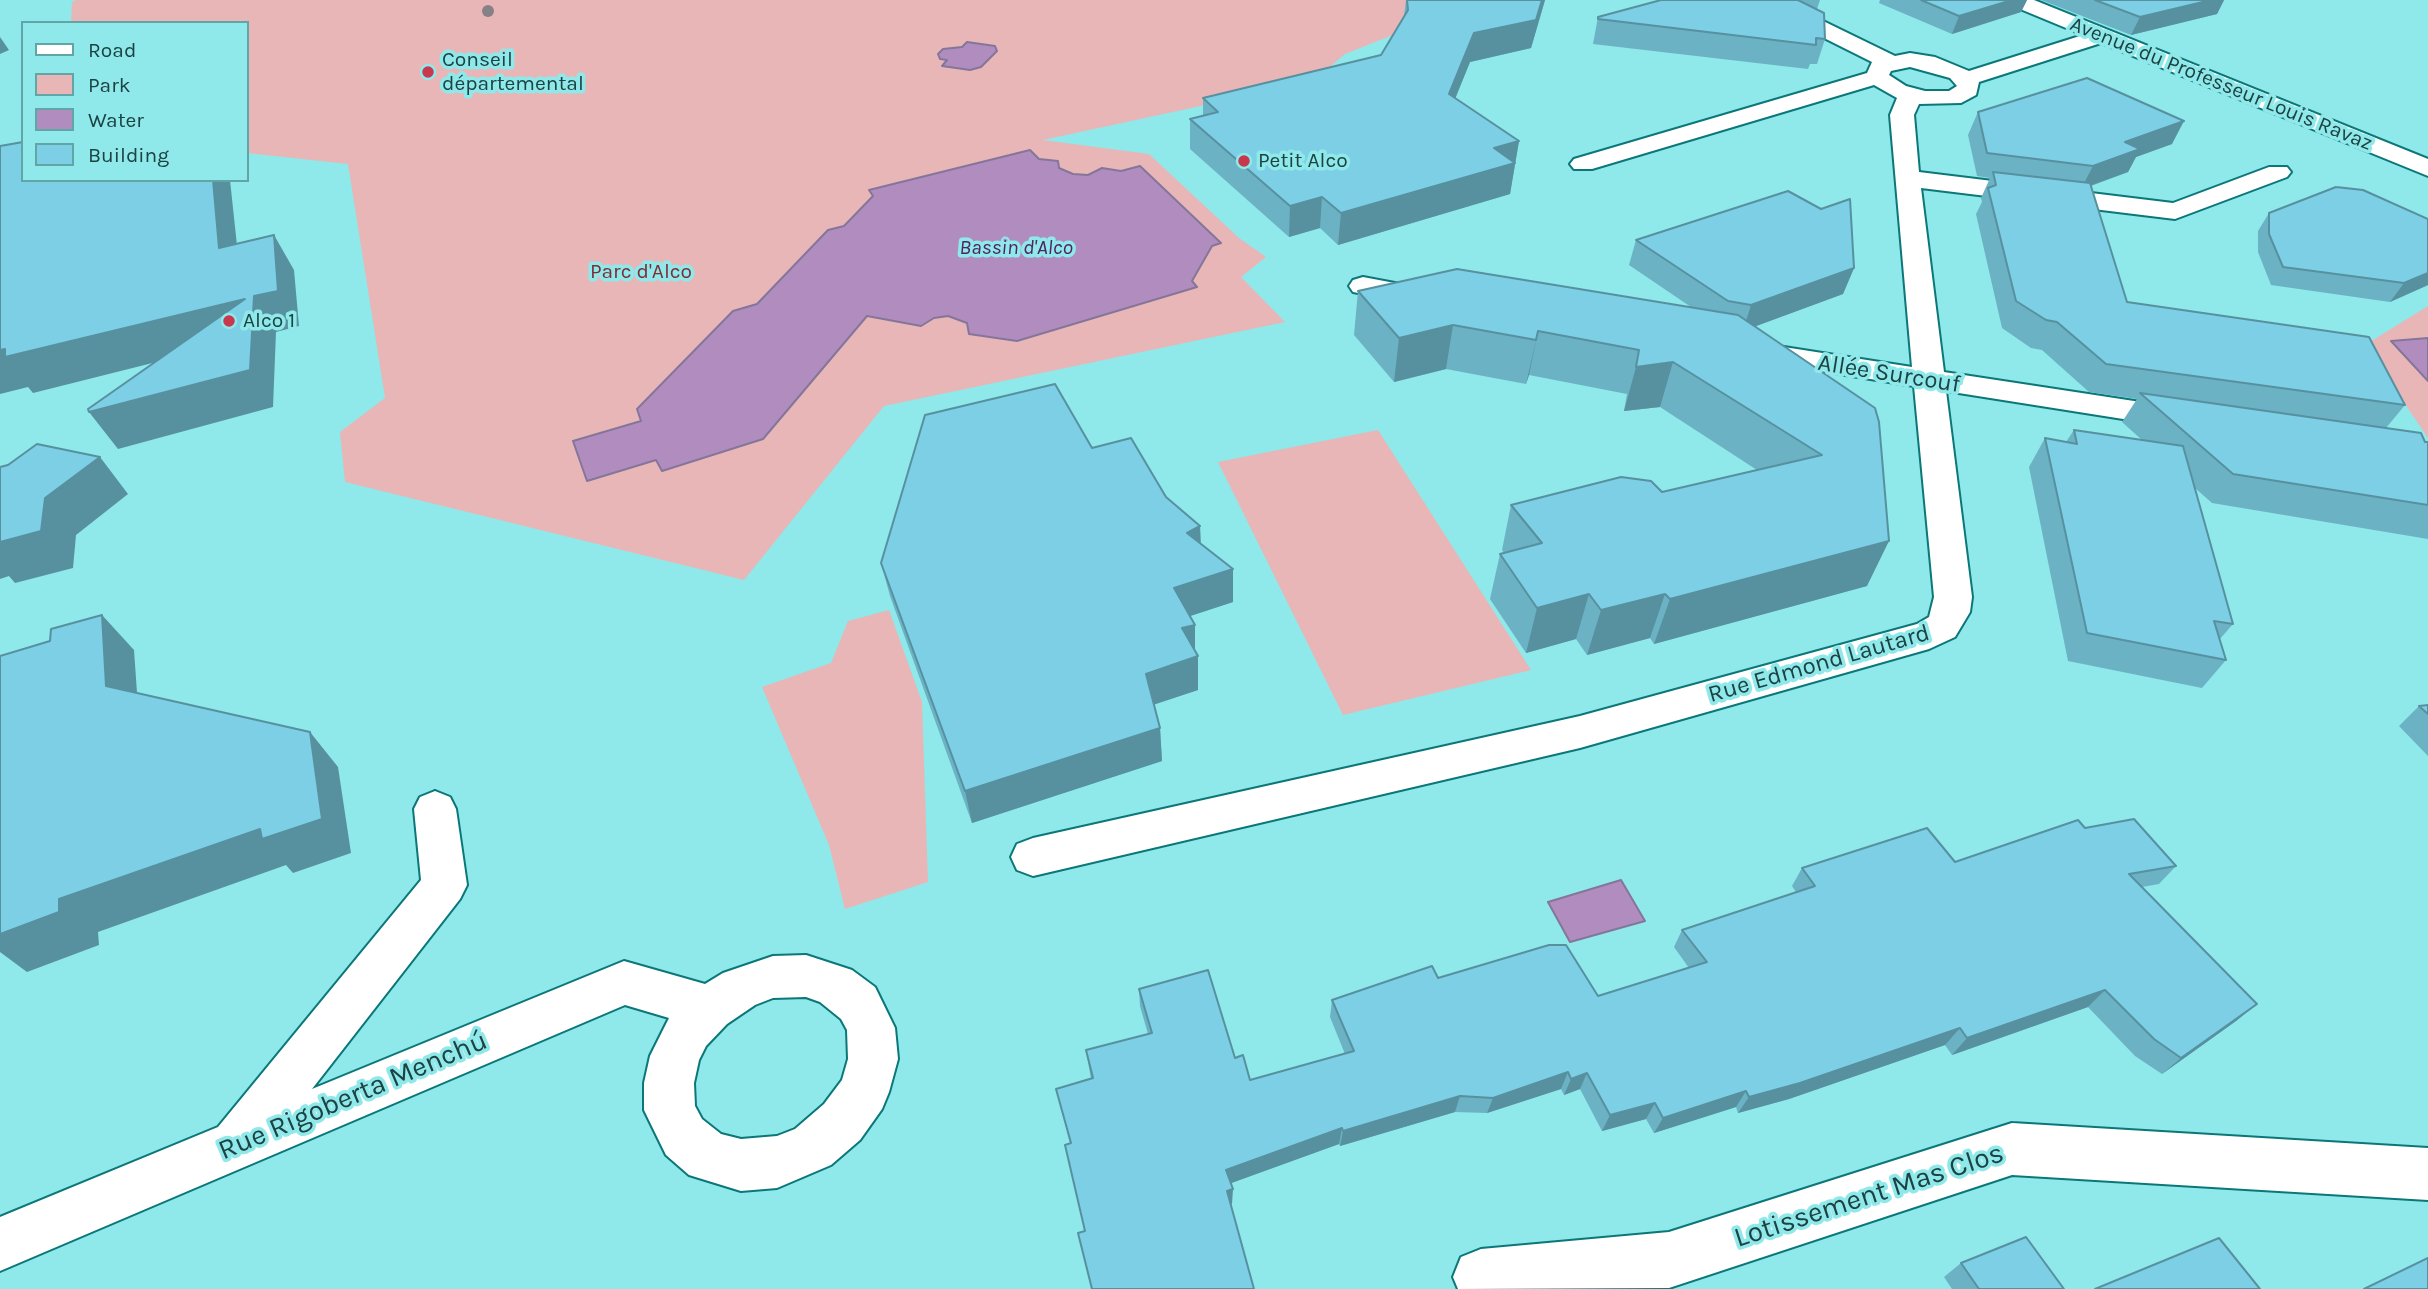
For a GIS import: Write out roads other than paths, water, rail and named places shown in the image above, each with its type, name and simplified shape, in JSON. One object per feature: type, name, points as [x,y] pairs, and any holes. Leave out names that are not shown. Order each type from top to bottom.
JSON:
[{"type":"street","points":[[1763,0],[1883,69],[1889,87],[1910,95],[1953,98],[1968,90],[1966,79]]},
{"type":"street","name":"Avenue du Professeur Louis Ravaz","points":[[2015,0],[2428,168]]},
{"type":"street","points":[[2031,30],[2056,17]]},
{"type":"street","points":[[1583,164],[1910,60],[1935,64],[1966,79],[2087,43],[2101,34]]},
{"type":"street","points":[[1935,64],[1971,53]]},
{"type":"street","name":"Rue Edmond Lautard","points":[[1033,857],[1580,732],[1929,635],[1942,627],[1951,612],[1953,597],[1942,473],[1907,178],[1902,114],[1910,95]]},
{"type":"street","points":[[1907,178],[2175,211],[2278,172]]},
{"type":"street","points":[[1363,286],[1460,302]]},
{"type":"street","name":"Allée Surcouf","points":[[1722,346],[1929,381],[2213,422]]},
{"type":"street","points":[[234,1146],[444,885],[435,809]]},
{"type":"street","name":"Rue Rigoberta Menchú","points":[[0,1244],[624,983],[710,1008]]},
{"type":"street","name":"Lotissement Mas Clos","points":[[1481,1277],[1669,1260],[2012,1149],[2428,1174]]},
{"type":"water","points":[[967,42],[995,46],[997,51],[981,67],[970,70],[942,66],[947,60],[940,59],[938,54],[943,49],[962,47]]},
{"type":"water","name":"Bassin d'Alco","points":[[1030,150],[1039,159],[1058,161],[1059,168],[1073,174],[1088,175],[1102,168],[1121,171],[1140,166],[1221,243],[1212,246],[1192,281],[1197,287],[1017,341],[969,334],[967,323],[948,316],[934,318],[921,326],[867,316],[763,439],[662,471],[656,460],[587,481],[573,441],[641,421],[637,409],[733,311],[757,304],[828,230],[844,226],[873,196],[869,190]]},
{"type":"water","points":[[2428,338],[2428,381],[2391,341]]},
{"type":"water","points":[[1621,880],[1645,921],[1570,942],[1548,902]]},
{"type":"place","name":"Conseil départemental","points":[[428,72]]},
{"type":"place","name":"Petit Alco","points":[[1244,161]]},
{"type":"place","name":"Alco 1","points":[[229,321]]},
{"type":"park label","name":"Parc d'Alco","points":[[641,272]]}]
